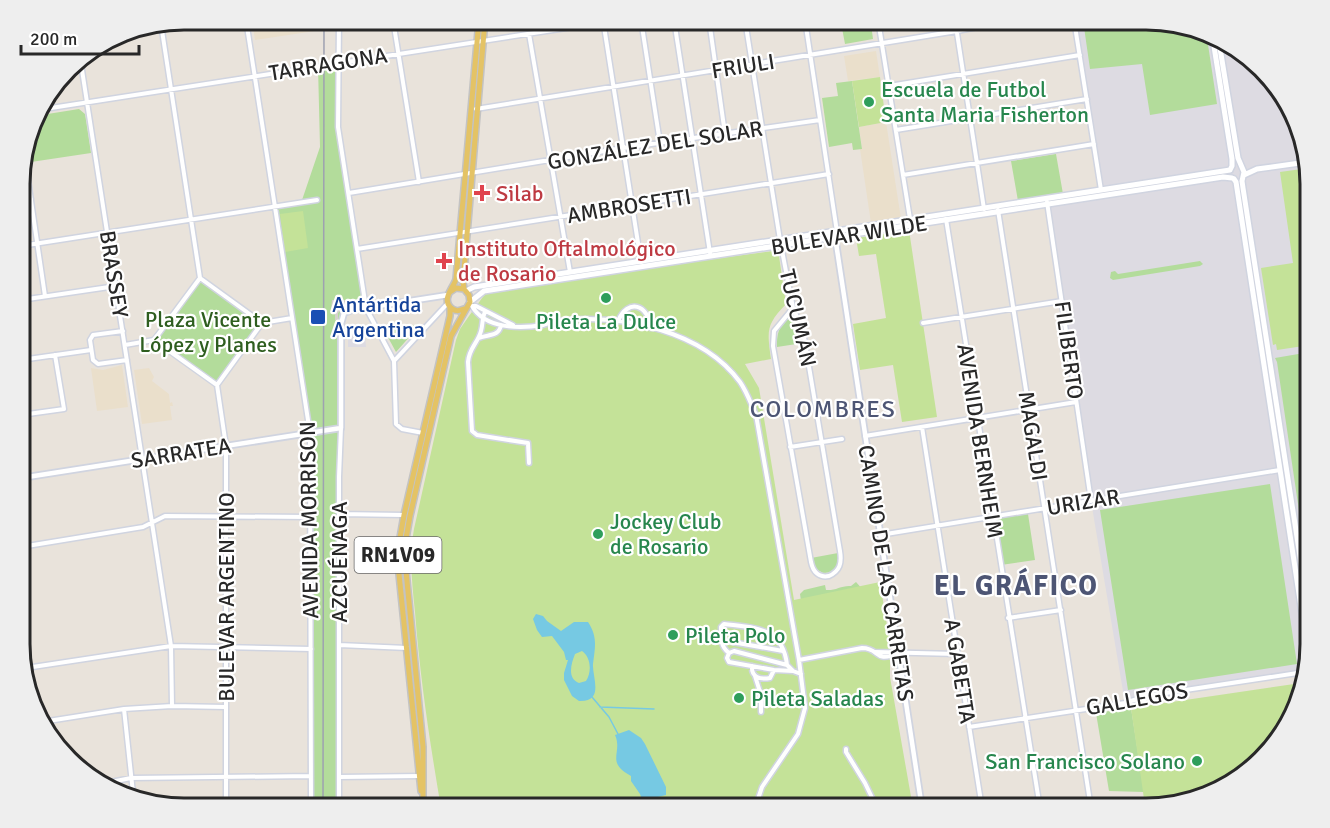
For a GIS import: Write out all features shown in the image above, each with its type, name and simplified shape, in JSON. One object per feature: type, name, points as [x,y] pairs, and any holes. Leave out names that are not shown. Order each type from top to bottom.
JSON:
[{"type":"main road","name":"RN1V09","points":[[480,30],[481,40]]},
{"type":"main road","name":"RN1V09","points":[[423,798],[409,648],[398,561],[400,537],[452,336],[469,305],[469,295],[463,282],[464,231],[484,30]]},
{"type":"main road","points":[[1214,46],[1231,168],[1236,182],[1300,559]]},
{"type":"main road","points":[[1220,50],[1241,166],[1245,172],[1243,188],[1283,469]]},
{"type":"main road","points":[[1241,166],[1257,169],[1298,163]]},
{"type":"main road","name":"BULEVAR WILDE","points":[[1047,202],[1241,166]]},
{"type":"main road","points":[[1243,176],[1257,169]]},
{"type":"main road","name":"BULEVAR WILDE","points":[[465,290],[997,209],[1243,176]]},
{"type":"main road","name":"BULEVAR WILDE","points":[[945,217],[984,209],[997,209]]},
{"type":"main road","name":"RN1V09","points":[[426,434],[450,316],[449,294],[456,281],[464,231]]},
{"type":"main road","name":"BULEVAR WILDE","points":[[469,305],[484,291],[570,275]]},
{"type":"main road","points":[[449,294],[456,288],[465,290]]},
{"type":"main road","points":[[448,304],[459,311],[469,305]]},
{"type":"street","name":"AVENIDA MORRISON","points":[[248,30],[310,433],[311,798]]},
{"type":"street","points":[[339,30],[338,127],[366,308],[394,361],[396,424],[402,429],[426,434]]},
{"type":"street","points":[[394,30],[419,182]]},
{"type":"street","name":"TARRAGONA","points":[[51,108],[552,30]]},
{"type":"street","points":[[604,30],[642,264]]},
{"type":"street","points":[[643,30],[660,142]]},
{"type":"street","points":[[675,30],[710,253]]},
{"type":"street","points":[[710,30],[725,134]]},
{"type":"street","name":"TUCUMÁN","points":[[747,30],[781,243],[793,308],[803,331],[842,560],[839,569],[829,576],[820,576],[812,568],[790,447]]},
{"type":"street","points":[[806,30],[837,234]]},
{"type":"street","points":[[880,30],[911,223]]},
{"type":"street","name":"FRIULI","points":[[475,110],[966,30]]},
{"type":"street","points":[[1076,30],[1101,191]]},
{"type":"street","points":[[125,345],[154,340],[200,279],[162,32]]},
{"type":"street","points":[[957,32],[984,209]]},
{"type":"street","points":[[529,34],[542,98],[570,275]]},
{"type":"street","points":[[889,86],[1080,55]]},
{"type":"street","name":"BRASSEY","points":[[82,68],[171,646],[172,706]]},
{"type":"street","points":[[896,130],[1087,99]]},
{"type":"street","name":"GONZÁLEZ DEL SOLAR","points":[[348,193],[660,142],[820,120]]},
{"type":"street","points":[[903,175],[1094,144]]},
{"type":"street","name":"AMBROSETTI","points":[[357,249],[829,174]]},
{"type":"street","points":[[30,193],[45,296]]},
{"type":"street","points":[[30,244],[317,200]]},
{"type":"street","name":"FILIBERTO","points":[[1047,202],[1091,501]]},
{"type":"street","name":"MAGALDI","points":[[997,209],[1090,798]]},
{"type":"street","name":"AVENIDA BERNHEIM","points":[[945,217],[1038,798]]},
{"type":"street","name":"CAMINO DE LAS CARRETAS","points":[[837,234],[865,436],[921,798]]},
{"type":"street","points":[[200,279],[262,323],[292,318]]},
{"type":"street","points":[[30,298],[116,286]]},
{"type":"street","points":[[366,308],[449,294]]},
{"type":"street","points":[[394,361],[448,304],[432,298]]},
{"type":"street","points":[[923,323],[1062,301]]},
{"type":"street","points":[[469,305],[476,306],[514,325]]},
{"type":"street","points":[[469,305],[482,317],[501,325],[536,326],[563,320],[618,321],[651,328],[680,338],[719,360],[741,383],[756,415],[799,660],[805,708],[798,734],[762,787],[758,798]]},
{"type":"street","points":[[618,321],[627,308],[638,307],[645,310],[650,318],[651,328]]},
{"type":"street","name":"AZCUÉNAGA","points":[[339,798],[342,315],[348,311],[366,308]]},
{"type":"street","points":[[793,308],[774,331],[773,345],[790,447],[842,439]]},
{"type":"street","points":[[485,312],[478,338],[469,352],[472,431],[477,435],[528,443],[529,464]]},
{"type":"street","points":[[478,338],[496,334],[503,320]]},
{"type":"street","points":[[154,340],[217,386],[262,323]]},
{"type":"street","points":[[123,330],[93,335],[90,340],[91,350],[93,360],[98,364],[127,360]]},
{"type":"street","points":[[30,359],[91,350]]},
{"type":"street","points":[[30,414],[64,409],[56,355]]},
{"type":"street","name":"BULEVAR ARGENTINO","points":[[217,386],[226,446],[226,798]]},
{"type":"street","points":[[865,436],[1076,402]]},
{"type":"street","name":"A GABETTA","points":[[921,427],[980,798]]},
{"type":"street","name":"SARRATEA","points":[[30,477],[341,428]]},
{"type":"street","name":"URIZAR","points":[[880,535],[1283,469]]},
{"type":"street","points":[[339,514],[407,515]]},
{"type":"street","points":[[30,546],[143,527],[165,516],[310,517]]},
{"type":"street","points":[[1008,618],[1061,610]]},
{"type":"street","points":[[729,653],[723,648],[721,640],[721,627],[724,624],[768,632],[777,638],[787,665],[793,671]]},
{"type":"street","points":[[721,640],[783,651]]},
{"type":"street","points":[[339,645],[409,648]]},
{"type":"street","points":[[32,667],[171,646],[311,649]]},
{"type":"street","points":[[799,660],[862,648],[875,652],[883,658],[899,653],[957,654]]},
{"type":"street","points":[[729,653],[734,651],[787,665]]},
{"type":"street","points":[[729,653],[727,658],[729,662],[801,674]]},
{"type":"street","points":[[752,666],[761,695],[761,712]]},
{"type":"street","points":[[755,676],[770,678],[774,670]]},
{"type":"street","name":"GALLEGOS","points":[[969,727],[1125,703],[1146,696],[1297,673]]},
{"type":"street","points":[[51,721],[124,709],[172,706],[226,707]]},
{"type":"street","points":[[124,709],[133,789]]},
{"type":"street","points":[[846,748],[846,752],[872,798]]},
{"type":"street","points":[[339,777],[422,775]]},
{"type":"street","points":[[114,781],[131,778],[311,776]]},
{"type":"shaded area","points":[[254,30],[315,30],[315,31],[255,40]]},
{"type":"shaded area","points":[[1076,30],[1156,30],[1196,38],[1214,46],[1248,68],[1262,82],[1274,98],[1292,134],[1300,174],[1300,654],[1297,673],[1146,696],[1125,703],[1091,501],[1048,204],[1101,195]]},
{"type":"shaded area","points":[[876,51],[880,77],[848,81],[844,56]]},
{"type":"shaded area","points":[[886,122],[901,219],[871,223],[859,127]]},
{"type":"shaded area","points":[[332,300],[364,300],[364,302],[359,306],[342,305],[344,308],[338,313],[338,320],[335,320],[335,311],[331,311]]},
{"type":"shaded area","points":[[348,334],[365,334],[366,347],[348,347]]},
{"type":"shaded area","points":[[122,365],[128,407],[97,411],[91,368],[103,370]]},
{"type":"shaded area","points":[[149,368],[154,377],[152,381],[169,394],[170,403],[172,402],[173,406],[170,406],[172,420],[142,424],[134,370]]},
{"type":"green space","points":[[842,30],[872,30],[873,39],[845,44]]},
{"type":"green space","points":[[1084,30],[1156,30],[1196,38],[1208,43],[1217,104],[1150,115],[1142,64],[1090,69]]},
{"type":"green space","points":[[339,63],[338,127],[366,308],[348,311],[341,319],[339,798],[311,798],[310,433],[275,206],[301,203],[320,147],[318,66]]},
{"type":"green space","name":"Escuela de Futbol Santa Maria Fisherton","points":[[880,77],[886,122],[859,127],[852,81]]},
{"type":"green space","points":[[852,81],[862,149],[853,150],[852,143],[829,147],[822,98],[838,96],[836,83]]},
{"type":"green space","points":[[79,109],[85,114],[91,153],[31,162],[38,134],[47,114]]},
{"type":"green space","points":[[1056,154],[1063,194],[1018,201],[1011,161]]},
{"type":"green space","points":[[1299,169],[1300,174],[1300,347],[1277,350],[1276,344],[1273,345],[1261,268],[1293,263],[1280,172]]},
{"type":"green space","points":[[303,211],[308,248],[285,252],[280,214]]},
{"type":"green space","points":[[909,230],[937,417],[902,422],[893,365],[860,370],[853,324],[886,318],[876,254],[859,256],[856,238]]},
{"type":"green space","name":"Jockey Club de Rosario","points":[[773,251],[779,256],[786,304],[771,323],[769,341],[771,359],[745,364],[759,388],[794,600],[880,582],[890,645],[890,677],[911,798],[439,798],[420,661],[412,581],[412,549],[414,529],[456,340],[460,329],[485,294],[631,270]]},
{"type":"green space","points":[[1200,261],[1203,264],[1200,266],[1113,280],[1110,278],[1111,272],[1115,271],[1118,274]]},
{"type":"green space","name":"Plaza Vicente López y Planes","points":[[200,278],[262,323],[217,385],[154,340]]},
{"type":"green space","points":[[792,317],[801,333],[803,343],[777,347],[780,329],[784,322]]},
{"type":"green space","points":[[421,324],[396,352],[384,330]]},
{"type":"green space","points":[[1300,354],[1300,517],[1277,362],[1275,358]]},
{"type":"green space","points":[[1270,484],[1297,664],[1128,690],[1100,510]]},
{"type":"green space","points":[[1028,514],[1035,560],[1001,565],[995,522],[999,518]]},
{"type":"green space","points":[[838,553],[839,564],[833,572],[823,573],[814,568],[811,558]]},
{"type":"green space","points":[[856,582],[864,591],[802,608],[800,594],[804,590],[825,585],[826,590],[832,590],[851,586]]},
{"type":"green space","name":"San Francisco Solano","points":[[1295,684],[1284,712],[1274,730],[1248,760],[1232,772],[1196,790],[1156,798],[1144,798],[1131,708]]},
{"type":"green space","points":[[1131,708],[1144,792],[1109,791],[1096,713]]},
{"type":"water","points":[[536,614],[543,616],[561,631],[574,622],[588,622],[595,643],[593,664],[595,693],[592,697],[579,701],[572,696],[564,680],[568,660],[564,652],[552,636],[542,637],[533,619]],"holes":[[[582,651],[590,665],[589,673],[586,681],[579,683],[571,674],[571,666],[575,654]]]},
{"type":"water","points":[[629,730],[641,738],[666,787],[666,795],[658,798],[641,798],[631,781],[631,776],[623,771],[617,762],[615,735]]},
{"type":"waterway","points":[[592,697],[609,717],[618,734]]},
{"type":"waterway","points":[[600,707],[654,709]]},
{"type":"railway","points":[[323,798],[324,30]]},
{"type":"place","name":"Escuela de Futbol Santa Maria Fisherton","points":[[869,102]]},
{"type":"place","name":"Silab","points":[[482,193]]},
{"type":"place","name":"Instituto Oftalmológico de Rosario","points":[[444,261]]},
{"type":"place","name":"Pileta La Dulce","points":[[606,298]]},
{"type":"place","name":"Antártida Argentina","points":[[318,317]]},
{"type":"place","name":"Jockey Club de Rosario","points":[[598,534]]},
{"type":"place","name":"Pileta Polo","points":[[673,635]]},
{"type":"place","name":"Pileta Saladas","points":[[739,698]]},
{"type":"place","name":"San Francisco Solano","points":[[1197,761]]},
{"type":"district","name":"COLOMBRES","points":[[823,409]]},
{"type":"district","name":"EL GRÁFICO","points":[[1016,586]]}]
